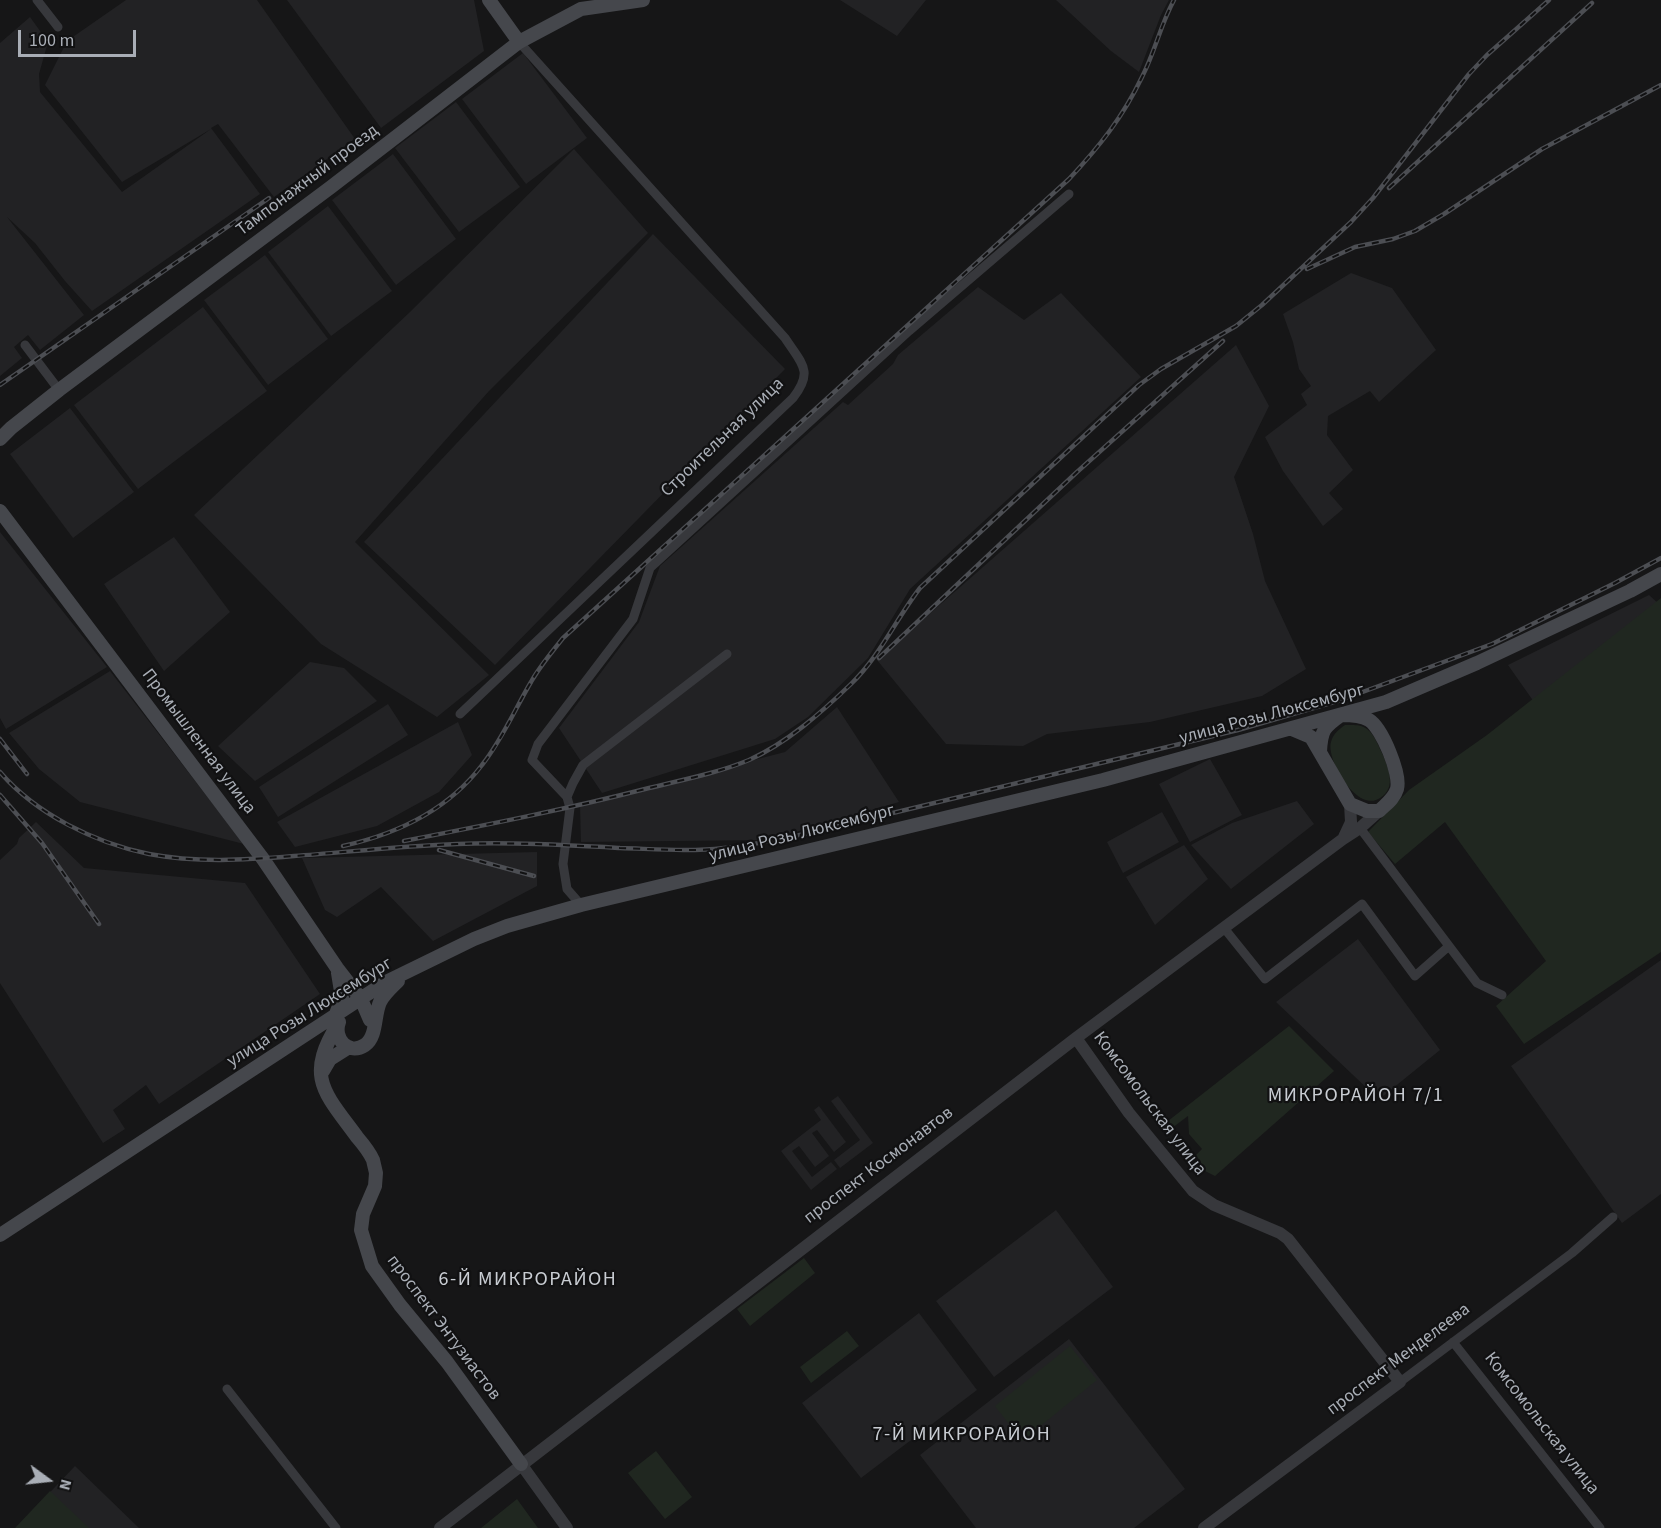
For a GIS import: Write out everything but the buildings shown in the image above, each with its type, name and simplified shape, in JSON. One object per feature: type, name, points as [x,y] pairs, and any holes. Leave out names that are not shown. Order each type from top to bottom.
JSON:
[{"type":"main road","name":"Строительная улица","points":[[489,0],[519,42]]},
{"type":"main road","name":"Тампонажный проезд","points":[[0,440],[11,428],[59,390],[322,194],[519,42],[581,9],[643,0]]},
{"type":"main road","name":"Промышленная улица","points":[[0,511],[263,859],[339,971],[361,999],[371,1025]]},
{"type":"main road","name":"улица Розы Люксембург","points":[[0,1235],[341,1017],[361,999],[386,982],[474,939],[507,926],[581,905],[1103,780],[1386,702],[1477,663],[1630,591],[1661,574]]},
{"type":"main road","points":[[1378,728],[1386,702]]},
{"type":"main road","points":[[1292,729],[1311,737],[1350,804],[1366,811],[1379,811],[1393,796],[1398,774],[1378,728],[1367,718],[1341,715],[1324,729],[1320,752]]},
{"type":"main road","points":[[339,971],[363,984],[386,982]]},
{"type":"main road","points":[[339,971],[342,990],[338,1036],[347,1046]]},
{"type":"main road","points":[[291,1047],[318,1039],[358,1048],[365,1045],[371,1037],[371,1025],[382,999],[404,975]]},
{"type":"main road","points":[[341,1017],[361,1013],[371,1025]]},
{"type":"main road","points":[[321,1079],[320,1062],[341,1017]]},
{"type":"main road","points":[[321,1079],[327,1062],[347,1046]]},
{"type":"main road","name":"проспект Энтузиастов","points":[[321,1079],[327,1094],[373,1160],[376,1173],[375,1186],[363,1214],[361,1230],[372,1266],[400,1305],[447,1362],[521,1464]]},
{"type":"street","points":[[37,0],[58,27]]},
{"type":"street","name":"Строительная улица","points":[[460,714],[793,398],[804,384],[804,367],[785,338],[519,42]]},
{"type":"street","points":[[581,905],[567,889],[563,864],[570,808],[567,797],[532,760],[538,744],[633,619],[650,568],[909,331],[1069,194]]},
{"type":"street","points":[[25,345],[59,390]]},
{"type":"street","points":[[567,797],[583,765],[727,654]]},
{"type":"street","points":[[1343,838],[1351,822],[1350,804]]},
{"type":"street","name":"проспект Космонавтов","points":[[440,1528],[1076,1038],[1343,838],[1360,828],[1379,811]]},
{"type":"street","points":[[1360,828],[1477,983],[1502,995]]},
{"type":"street","points":[[1224,928],[1265,979],[1362,904],[1415,976],[1449,946]]},
{"type":"street","name":"Комсомольская улица","points":[[1076,1038],[1129,1113],[1181,1180],[1203,1200],[1288,1239],[1400,1383]]},
{"type":"street","name":"проспект Менделеева","points":[[1204,1528],[1572,1253],[1613,1217]]},
{"type":"street","name":"Комсомольская улица","points":[[1453,1342],[1600,1528]]},
{"type":"street","points":[[227,1389],[336,1528]]},
{"type":"street","points":[[521,1464],[567,1528]]},
{"type":"shaded area","points":[[126,0],[257,0],[355,139],[274,197],[218,124],[211,128],[260,194],[92,311],[35,243],[7,217],[84,315],[40,350],[28,335],[14,347],[22,358],[0,376],[0,43],[30,17],[48,42],[39,74],[40,92],[122,192],[211,129],[122,182],[45,85],[67,41]]},
{"type":"shaded area","points":[[287,0],[474,0],[484,51],[381,128]]},
{"type":"shaded area","points":[[840,0],[926,0],[897,36]]},
{"type":"shaded area","points":[[1056,0],[1169,0],[1139,72],[1111,51]]},
{"type":"shaded area","points":[[523,53],[587,138],[526,184],[462,99]]},
{"type":"shaded area","points":[[456,102],[520,187],[459,232],[395,148]]},
{"type":"shaded area","points":[[574,149],[648,233],[489,391],[355,542],[489,675],[437,717],[321,644],[194,515],[410,312]]},
{"type":"shaded area","points":[[393,154],[456,239],[396,285],[332,200]]},
{"type":"shaded area","points":[[328,206],[392,291],[331,336],[268,252]]},
{"type":"shaded area","points":[[653,234],[785,369],[495,665],[364,542]]},
{"type":"shaded area","points":[[265,255],[328,339],[268,385],[204,300]]},
{"type":"shaded area","points":[[1351,273],[1392,288],[1436,350],[1379,402],[1370,391],[1328,416],[1327,435],[1353,470],[1329,493],[1343,509],[1323,526],[1283,471],[1265,437],[1307,405],[1301,394],[1311,386],[1299,369],[1283,314]]},
{"type":"shaded area","points":[[978,287],[1024,320],[1061,293],[1141,377],[910,589],[868,658],[808,717],[775,739],[602,793],[559,728],[639,622],[660,566],[843,402],[848,405],[893,364],[898,355]]},
{"type":"shaded area","points":[[203,307],[267,391],[138,489],[74,405]]},
{"type":"shaded area","points":[[1236,345],[1269,406],[1234,477],[1253,534],[1265,581],[1306,669],[1262,696],[1150,722],[1047,734],[1023,746],[946,744],[877,660]]},
{"type":"shaded area","points":[[70,408],[134,492],[73,538],[10,454]]},
{"type":"shaded area","points":[[0,532],[107,667],[6,729],[0,718]]},
{"type":"shaded area","points":[[174,537],[230,612],[164,671],[104,584]]},
{"type":"shaded area","points":[[1649,595],[1659,604],[1534,702],[1508,665]]},
{"type":"shaded area","points":[[1661,598],[1661,952],[1524,1044],[1496,1006],[1546,961],[1445,822],[1395,864],[1368,832],[1409,790],[1487,735]]},
{"type":"shaded area","points":[[310,662],[344,668],[377,701],[255,781],[218,746]]},
{"type":"shaded area","points":[[110,671],[244,844],[80,802],[39,769],[9,733]]},
{"type":"shaded area","points":[[388,704],[408,735],[278,817],[259,787]]},
{"type":"shaded area","points":[[837,707],[899,802],[768,840],[581,842],[580,805],[785,752]]},
{"type":"shaded area","points":[[458,722],[472,755],[439,792],[377,826],[295,847],[277,822]]},
{"type":"shaded area","points":[[1345,725],[1365,727],[1376,740],[1385,759],[1390,779],[1389,785],[1383,796],[1376,800],[1359,797],[1343,780],[1337,769],[1331,742],[1336,732]]},
{"type":"shaded area","points":[[1210,759],[1242,815],[1190,842],[1159,784]]},
{"type":"shaded area","points":[[1297,801],[1314,824],[1231,889],[1191,845],[1232,823]]},
{"type":"shaded area","points":[[1162,812],[1179,842],[1123,873],[1107,842]]},
{"type":"shaded area","points":[[36,822],[84,868],[245,883],[320,994],[159,1104],[146,1085],[113,1110],[125,1129],[103,1143],[0,983],[0,860]]},
{"type":"shaded area","points":[[1184,845],[1208,879],[1155,925],[1126,877]]},
{"type":"shaded area","points":[[537,852],[537,886],[433,941],[381,887],[337,917],[325,910],[302,858]]},
{"type":"shaded area","points":[[1358,939],[1440,1050],[1382,1097],[1372,1093],[1276,1002]]},
{"type":"shaded area","points":[[1661,960],[1661,1194],[1622,1223],[1511,1066]]},
{"type":"shaded area","points":[[1289,1026],[1334,1071],[1215,1176],[1205,1171],[1193,1158],[1202,1149],[1189,1134],[1188,1116],[1172,1128],[1168,1121]]},
{"type":"shaded area","points":[[838,1096],[873,1143],[840,1168],[834,1160],[860,1140],[831,1101]]},
{"type":"shaded area","points":[[819,1106],[846,1142],[834,1152],[817,1130],[812,1133],[829,1156],[815,1167],[799,1146],[792,1151],[812,1177],[831,1162],[837,1169],[811,1190],[781,1151],[821,1120],[814,1110]]},
{"type":"shaded area","points":[[1056,1210],[1113,1287],[994,1377],[936,1301]]},
{"type":"shaded area","points":[[804,1258],[815,1273],[750,1326],[737,1309]]},
{"type":"shaded area","points":[[919,1313],[977,1390],[861,1478],[802,1403]]},
{"type":"shaded area","points":[[847,1331],[859,1346],[811,1383],[800,1367]]},
{"type":"shaded area","points":[[1069,1339],[1185,1489],[1134,1528],[976,1528],[920,1455]]},
{"type":"shaded area","points":[[1070,1346],[1097,1380],[1022,1441],[995,1406]]},
{"type":"shaded area","points":[[656,1451],[692,1497],[665,1519],[628,1473]]},
{"type":"shaded area","points":[[75,1466],[139,1528],[16,1528]]},
{"type":"shaded area","points":[[50,1491],[89,1528],[15,1528]]},
{"type":"shaded area","points":[[517,1499],[538,1528],[481,1528]]},
{"type":"railway","points":[[343,846],[402,827],[454,795],[489,755],[535,676],[563,638],[1069,179],[1100,143],[1135,92],[1174,0]]},
{"type":"railway","points":[[404,841],[558,810],[712,772],[749,760],[790,736],[828,705],[861,673],[920,588],[1139,385],[1161,369],[1236,326],[1262,305],[1351,222],[1373,198],[1469,74],[1549,0]]},
{"type":"railway","points":[[1389,188],[1592,3]]},
{"type":"railway","points":[[1307,269],[1355,247],[1393,239],[1415,231],[1542,149],[1661,85]]},
{"type":"railway","points":[[0,385],[269,198]]},
{"type":"railway","points":[[879,658],[1077,472],[1223,341]]},
{"type":"railway","points":[[0,772],[31,801],[68,825],[129,849],[185,859],[257,859],[477,843],[672,850],[736,847],[822,830],[1238,730],[1341,700],[1492,644],[1661,558]]},
{"type":"railway","points":[[0,739],[27,774]]},
{"type":"railway","points":[[0,795],[42,843],[99,924]]},
{"type":"railway","points":[[439,850],[534,876]]},
{"type":"district","name":"МИКРОРАЙОН 7/1","points":[[1356,1097]]},
{"type":"district","name":"6-Й МИКРОРАЙОН","points":[[528,1281]]},
{"type":"district","name":"7-Й МИКРОРАЙОН","points":[[962,1436]]}]
